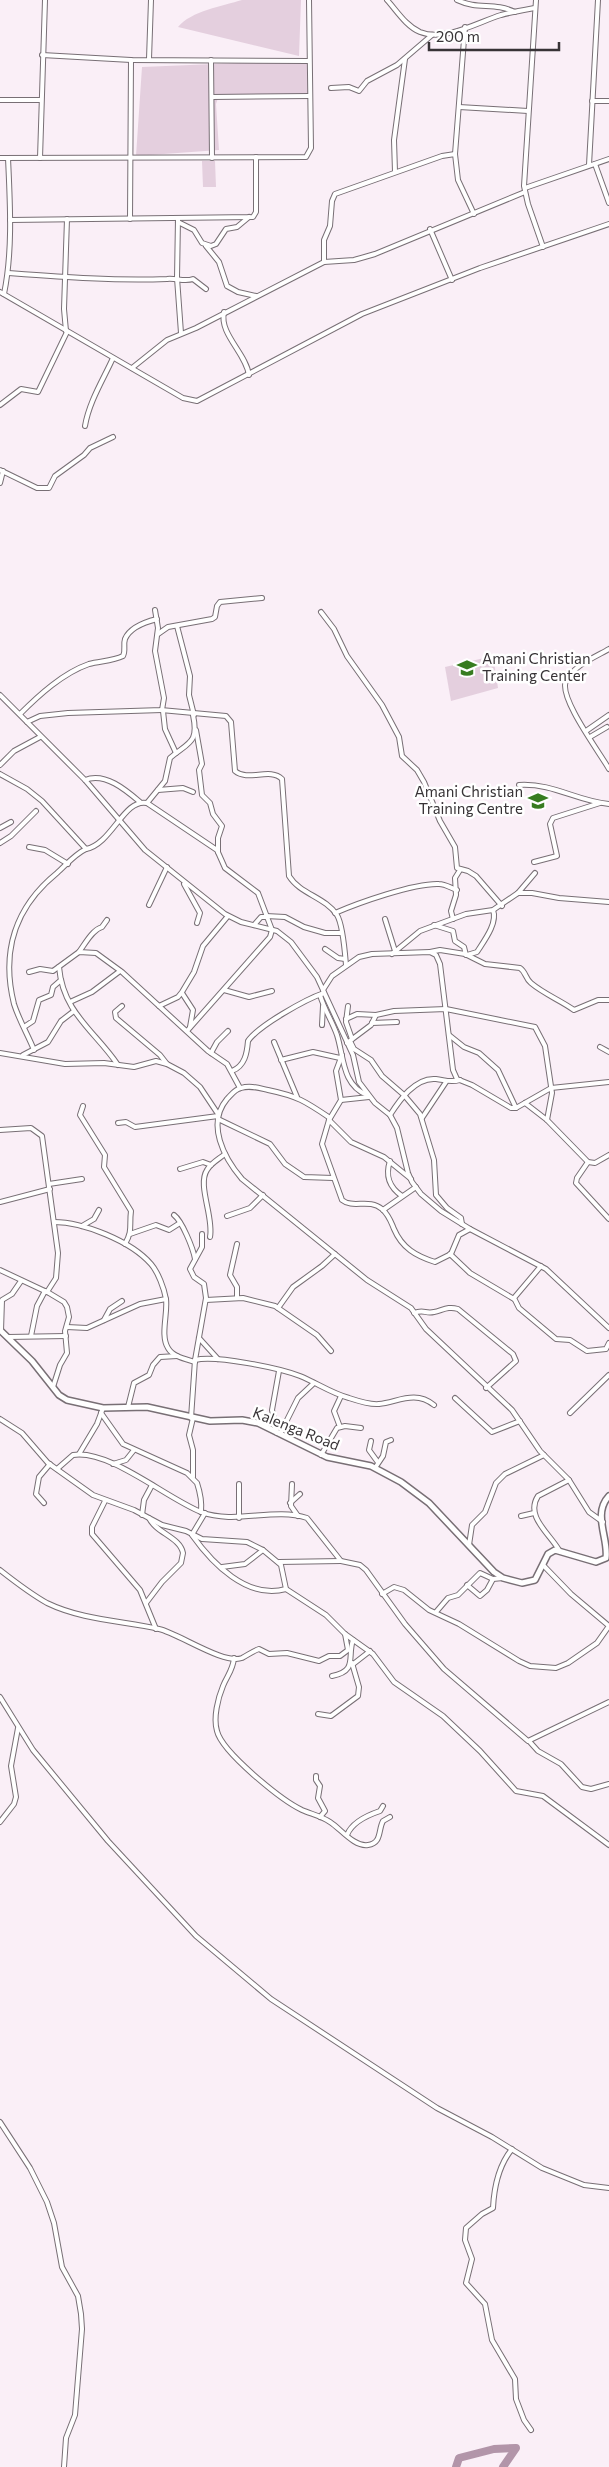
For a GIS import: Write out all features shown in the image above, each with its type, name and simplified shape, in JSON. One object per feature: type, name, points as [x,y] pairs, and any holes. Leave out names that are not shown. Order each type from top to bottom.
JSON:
[{"type":"main road","name":"Kalenga Road","points":[[0,1330],[32,1361],[53,1387],[67,1400],[102,1411],[128,1407],[147,1407],[192,1418],[251,1422],[321,1455],[375,1468],[401,1482],[429,1503],[487,1566],[503,1578]]},
{"type":"main road","points":[[503,1578],[522,1583],[531,1581],[538,1577],[548,1554],[559,1550],[596,1562],[602,1561],[608,1554],[603,1507],[609,1496]]},
{"type":"street","points":[[40,158],[45,0]]},
{"type":"street","points":[[149,59],[151,0]]},
{"type":"street","points":[[0,158],[308,156],[311,148],[309,0]]},
{"type":"street","points":[[388,0],[406,23],[420,32],[432,34],[442,34],[515,12],[535,8]]},
{"type":"street","points":[[460,0],[475,7],[498,5],[515,12]]},
{"type":"street","points":[[536,0],[528,111],[525,190],[543,247]]},
{"type":"street","points":[[589,165],[598,0]]},
{"type":"street","points":[[465,27],[455,154],[458,180],[474,214]]},
{"type":"street","points":[[331,88],[349,87],[359,91],[367,81],[384,74],[405,59],[432,34]]},
{"type":"street","points":[[42,55],[131,60],[309,61]]},
{"type":"street","points":[[395,172],[394,140],[405,59]]},
{"type":"street","points":[[130,219],[131,60]]},
{"type":"street","points":[[211,60],[212,158]]},
{"type":"street","points":[[212,97],[310,96]]},
{"type":"street","points":[[0,100],[41,100]]},
{"type":"street","points":[[592,101],[609,101]]},
{"type":"street","points":[[459,107],[528,111]]},
{"type":"street","points":[[324,262],[324,240],[330,226],[332,201],[335,194],[442,156],[455,154]]},
{"type":"street","points":[[10,220],[178,220],[254,216],[256,212],[256,157]]},
{"type":"street","points":[[8,158],[10,220],[8,273],[2,293],[183,398],[197,401],[362,314],[609,224]]},
{"type":"street","points":[[132,368],[160,344],[324,262],[354,260],[474,214],[525,190],[609,159]]},
{"type":"street","points":[[596,164],[609,204]]},
{"type":"street","points":[[204,244],[214,246],[226,229],[237,226],[249,217]]},
{"type":"street","points":[[0,404],[21,388],[38,392],[67,331],[64,309],[67,219]]},
{"type":"street","points":[[178,220],[192,229],[219,262],[227,286],[238,292],[256,296]]},
{"type":"street","points":[[178,220],[177,278],[181,333]]},
{"type":"street","points":[[430,230],[452,280]]},
{"type":"street","points":[[8,273],[125,280],[177,278],[187,281],[195,280],[206,289]]},
{"type":"street","points":[[224,312],[223,321],[247,366],[249,375]]},
{"type":"street","points":[[85,426],[88,409],[98,394],[113,358]]},
{"type":"street","points":[[0,483],[2,470],[37,488],[49,488],[55,476],[84,456],[90,448],[113,437]]},
{"type":"street","points":[[157,635],[162,630],[212,619],[215,617],[217,606],[220,602],[262,598]]},
{"type":"street","points":[[155,610],[158,628],[156,662],[164,702],[162,711],[165,729],[176,753]]},
{"type":"street","points":[[321,612],[334,629],[347,656],[382,705],[399,737],[402,756],[417,770],[424,782],[437,814],[454,844],[456,865],[460,870],[465,870],[476,876],[502,906]]},
{"type":"street","points":[[20,714],[32,702],[65,677],[86,665],[123,656],[125,640],[129,634],[140,625],[157,619]]},
{"type":"street","points":[[177,626],[190,676],[190,695],[202,764],[199,770],[202,794],[210,803],[213,814],[222,826],[218,838],[218,852],[225,868],[258,893],[272,930],[267,941],[233,981],[222,990],[212,1006],[189,1029]]},
{"type":"street","points":[[609,650],[584,664],[565,682],[568,698],[609,769]]},
{"type":"street","points":[[0,695],[85,780],[142,848],[228,916],[281,933],[291,942],[314,971],[322,993],[357,1052],[371,1060],[382,1076],[404,1095],[422,1118],[434,1160],[436,1195],[447,1208],[461,1218],[462,1224]]},
{"type":"street","points":[[27,722],[40,716],[119,710],[162,711],[193,715],[218,714],[230,719],[234,749],[233,766],[238,774],[275,775],[282,779],[289,876],[298,887],[335,913],[339,921],[346,965]]},
{"type":"street","points":[[586,731],[609,715]]},
{"type":"street","points":[[590,737],[607,727]]},
{"type":"street","points":[[147,803],[166,778],[169,759],[190,744],[196,730]]},
{"type":"street","points":[[0,764],[14,751],[40,737]]},
{"type":"street","points":[[0,774],[37,797],[86,849]]},
{"type":"street","points":[[85,780],[97,778],[112,783],[140,802],[147,803],[218,852]]},
{"type":"street","points":[[519,785],[542,785],[609,804]]},
{"type":"street","points":[[158,790],[183,788],[193,792]]},
{"type":"street","points":[[34,1050],[15,1005],[12,988],[10,958],[14,931],[21,915],[44,884],[86,849],[99,844],[133,805],[140,802]]},
{"type":"street","points":[[534,862],[557,856],[550,824],[553,818],[600,803]]},
{"type":"street","points":[[0,843],[11,836],[36,811]]},
{"type":"street","points":[[0,828],[11,822]]},
{"type":"street","points":[[29,848],[45,850],[68,864]]},
{"type":"street","points":[[149,905],[167,868]]},
{"type":"street","points":[[453,918],[451,911],[457,890],[455,878],[460,870]]},
{"type":"street","points":[[394,953],[415,933],[453,918],[493,910],[502,906],[518,893],[536,873]]},
{"type":"street","points":[[183,882],[200,913],[197,923]]},
{"type":"street","points":[[335,913],[370,900],[418,887],[441,884],[457,890]]},
{"type":"street","points":[[518,893],[609,902]]},
{"type":"street","points":[[467,955],[477,952],[485,937],[490,934],[495,916],[493,910]]},
{"type":"street","points":[[158,1006],[182,993],[194,972],[203,946],[228,916]]},
{"type":"street","points":[[254,925],[261,917],[285,917],[304,927],[310,927],[324,933],[341,933]]},
{"type":"street","points":[[384,919],[394,953]]},
{"type":"street","points":[[30,972],[53,970],[59,967],[79,952],[96,929],[102,927],[107,920]]},
{"type":"street","points":[[434,925],[452,931],[455,941],[464,946],[467,955]]},
{"type":"street","points":[[325,949],[338,958],[346,959]]},
{"type":"street","points":[[232,1071],[243,1062],[248,1051],[248,1041],[255,1032],[322,993],[332,976],[346,965],[365,955],[440,950],[467,955],[485,964],[522,968],[529,982],[553,999],[574,1010],[598,1000],[609,1000]]},
{"type":"street","points":[[79,952],[96,953],[120,971],[158,1006],[189,1029],[211,1053],[232,1071],[240,1088]]},
{"type":"street","points":[[430,952],[436,956],[440,964],[453,1074],[460,1080],[472,1085],[506,1106],[516,1108],[551,1088],[609,1082]]},
{"type":"street","points":[[59,967],[61,980],[79,1021],[118,1065]]},
{"type":"street","points":[[70,1002],[92,992],[120,971]]},
{"type":"street","points":[[24,1027],[33,1021],[39,1000],[51,995],[53,987],[61,980]]},
{"type":"street","points":[[222,990],[249,997],[272,991]]},
{"type":"street","points":[[182,993],[193,1010],[189,1029]]},
{"type":"street","points":[[322,993],[322,1025]]},
{"type":"street","points":[[122,1006],[115,1012],[116,1018],[160,1055],[167,1064]]},
{"type":"street","points":[[323,1006],[337,1035],[341,1057],[350,1082],[390,1115],[397,1128],[402,1154],[410,1179]]},
{"type":"street","points":[[348,1006],[346,1019],[359,1082],[368,1096]]},
{"type":"street","points":[[346,1019],[357,1014],[376,1015],[446,1009],[536,1027],[547,1052],[552,1096],[547,1120]]},
{"type":"street","points":[[22,1055],[48,1042],[61,1021],[74,1011]]},
{"type":"street","points":[[350,1041],[372,1023],[376,1015]]},
{"type":"street","points":[[372,1023],[397,1022]]},
{"type":"street","points":[[211,1053],[217,1042],[228,1031]]},
{"type":"street","points":[[449,1036],[464,1047],[479,1053],[500,1072],[504,1085],[516,1108]]},
{"type":"street","points":[[274,1042],[297,1096]]},
{"type":"street","points":[[600,1046],[609,1052]]},
{"type":"street","points":[[281,1060],[313,1052],[341,1057]]},
{"type":"street","points":[[0,1053],[22,1055],[65,1064],[96,1062],[141,1067],[156,1061],[167,1064],[184,1073],[200,1087],[218,1116],[219,1133],[225,1154],[242,1179],[367,1280],[411,1308],[426,1329],[486,1388],[507,1405],[544,1455],[569,1480],[588,1512],[604,1522]]},
{"type":"street","points":[[341,1057],[336,1071],[341,1100],[329,1119],[322,1144],[340,1197],[344,1203],[371,1203],[383,1210],[406,1248],[421,1257],[435,1262],[450,1254],[459,1235],[470,1229]]},
{"type":"street","points":[[390,1115],[404,1095],[430,1079],[446,1082],[460,1080]]},
{"type":"street","points":[[422,1118],[446,1082]]},
{"type":"street","points":[[218,1116],[226,1100],[240,1088],[252,1087],[297,1096],[329,1119],[351,1142],[390,1161],[441,1211],[470,1229],[541,1266],[609,1328]]},
{"type":"street","points":[[341,1100],[368,1096]]},
{"type":"street","points":[[525,1103],[547,1120],[588,1162],[595,1163],[609,1155]]},
{"type":"street","points":[[83,1106],[81,1117],[105,1155],[104,1167],[132,1211],[130,1234],[125,1244]]},
{"type":"street","points":[[118,1122],[126,1122],[135,1127],[218,1116],[270,1144],[285,1164],[304,1177],[334,1178]]},
{"type":"street","points":[[0,1130],[31,1128],[41,1135],[49,1186],[58,1268],[56,1278],[37,1306],[32,1336]]},
{"type":"street","points":[[210,1237],[212,1227],[204,1180],[205,1172],[225,1154]]},
{"type":"street","points":[[390,1161],[387,1172],[390,1184],[402,1196]]},
{"type":"street","points":[[180,1169],[203,1162],[211,1165]]},
{"type":"street","points":[[588,1162],[577,1178],[576,1183],[609,1219]]},
{"type":"street","points":[[0,1202],[49,1186],[82,1179]]},
{"type":"street","points":[[383,1210],[416,1187]]},
{"type":"street","points":[[227,1216],[250,1208],[263,1195]]},
{"type":"street","points":[[82,1226],[94,1219],[100,1210]]},
{"type":"street","points":[[174,1215],[191,1243],[195,1259]]},
{"type":"street","points":[[54,1222],[69,1222],[82,1226],[125,1244],[151,1263],[160,1280],[166,1299],[166,1340],[169,1350],[177,1356]]},
{"type":"street","points":[[130,1234],[156,1225],[168,1230],[180,1223]]},
{"type":"street","points":[[193,1478],[192,1450],[189,1435],[192,1418],[195,1361],[206,1300],[204,1284],[194,1276],[190,1269],[202,1247],[202,1234]]},
{"type":"street","points":[[237,1244],[230,1275],[237,1287],[237,1298]]},
{"type":"street","points":[[278,1308],[293,1287],[335,1254]]},
{"type":"street","points":[[450,1254],[470,1274],[514,1299],[526,1315],[556,1339],[571,1340],[583,1349],[594,1352],[606,1350],[609,1343]]},
{"type":"street","points":[[514,1299],[541,1266]]},
{"type":"street","points":[[0,1270],[46,1292],[64,1302],[67,1307],[69,1317],[66,1336],[67,1353],[60,1365],[53,1387]]},
{"type":"street","points":[[0,1330],[2,1300],[12,1294],[21,1281]]},
{"type":"street","points":[[206,1300],[237,1298],[257,1301],[278,1308],[318,1335],[331,1351]]},
{"type":"street","points":[[67,1327],[87,1328],[146,1302],[166,1299]]},
{"type":"street","points":[[104,1320],[110,1309],[122,1301]]},
{"type":"street","points":[[414,1313],[422,1310],[431,1313],[448,1308],[458,1309],[513,1354],[516,1361],[486,1388]]},
{"type":"street","points":[[8,1337],[66,1336]]},
{"type":"street","points":[[199,1338],[218,1359]]},
{"type":"street","points":[[128,1407],[132,1386],[136,1380],[147,1377],[160,1357],[177,1356],[195,1361],[218,1359],[279,1371],[314,1383],[341,1396],[377,1404],[409,1397],[434,1405]]},
{"type":"street","points":[[279,1371],[272,1410],[279,1434]]},
{"type":"street","points":[[570,1413],[609,1375]]},
{"type":"street","points":[[279,1434],[298,1398],[314,1383]]},
{"type":"street","points":[[340,1427],[334,1411],[341,1396]]},
{"type":"street","points":[[455,1398],[492,1432],[520,1421]]},
{"type":"street","points":[[79,1454],[102,1411],[123,1444],[181,1470],[193,1478],[198,1485],[203,1512],[192,1533]]},
{"type":"street","points":[[0,1419],[22,1433],[50,1464],[93,1495],[105,1501],[192,1533],[202,1539],[247,1542],[263,1550],[282,1566],[286,1589]]},
{"type":"street","points":[[321,1455],[334,1431],[340,1427],[361,1428]]},
{"type":"street","points":[[375,1468],[377,1461],[383,1456],[386,1442],[391,1440]]},
{"type":"street","points":[[371,1442],[369,1450],[377,1461]]},
{"type":"street","points":[[113,1464],[126,1460],[134,1450]]},
{"type":"street","points":[[57,1469],[68,1458],[79,1454],[98,1458],[113,1464],[203,1512],[239,1518],[262,1515],[298,1516],[310,1520],[341,1561]]},
{"type":"street","points":[[469,1545],[472,1525],[485,1512],[496,1483],[505,1474],[544,1455]]},
{"type":"street","points":[[44,1503],[36,1494],[36,1483],[50,1464]]},
{"type":"street","points":[[559,1550],[534,1513],[538,1496],[569,1480]]},
{"type":"street","points":[[239,1518],[240,1484]]},
{"type":"street","points":[[292,1484],[290,1503],[291,1508],[298,1516]]},
{"type":"street","points":[[142,1515],[144,1500],[152,1485]]},
{"type":"street","points":[[290,1503],[300,1494]]},
{"type":"street","points":[[105,1501],[92,1527],[92,1534],[140,1590],[156,1628]]},
{"type":"street","points":[[521,1516],[534,1513]]},
{"type":"street","points":[[146,1603],[162,1582],[181,1563],[182,1549],[149,1518]]},
{"type":"street","points":[[170,1538],[177,1529]]},
{"type":"street","points":[[192,1533],[209,1557],[238,1582],[266,1591],[286,1589],[326,1615],[345,1634],[370,1651],[400,1688],[443,1716],[518,1792],[543,1796],[609,1845]]},
{"type":"street","points":[[222,1568],[245,1564],[263,1550]]},
{"type":"street","points":[[279,1562],[341,1561],[363,1567],[405,1624],[444,1669],[529,1741],[538,1751],[561,1764],[582,1787],[591,1789],[609,1784]]},
{"type":"street","points":[[382,1594],[394,1587],[400,1588],[436,1612],[492,1643],[524,1664],[545,1667],[562,1666],[592,1646],[609,1626],[571,1594],[543,1565]]},
{"type":"street","points":[[0,1570],[42,1599],[62,1608],[105,1620],[156,1628],[206,1650],[234,1658],[242,1658],[259,1649],[269,1654],[286,1652],[319,1661],[327,1656],[338,1656],[348,1650],[349,1646],[345,1634]]},
{"type":"street","points":[[436,1612],[448,1598],[456,1596],[481,1573],[493,1578],[503,1578]]},
{"type":"street","points":[[467,1585],[480,1596],[487,1590],[493,1578]]},
{"type":"street","points":[[318,1714],[331,1716],[358,1696],[359,1687],[352,1664],[353,1640]]},
{"type":"street","points":[[332,1676],[343,1672],[370,1651]]},
{"type":"street","points":[[234,1658],[232,1670],[222,1687],[215,1722],[221,1742],[268,1786],[302,1810],[320,1817],[359,1844],[372,1844],[378,1840],[383,1821],[390,1817]]},
{"type":"street","points":[[0,1697],[33,1750],[108,1841],[164,1904],[217,1954],[271,1999],[352,2054],[405,2085],[436,2108],[512,2149],[542,2168],[568,2180],[590,2186],[609,2188]]},
{"type":"street","points":[[529,1741],[584,1712],[609,1702]]},
{"type":"street","points":[[0,1822],[12,1806],[16,1796],[11,1766],[18,1728]]},
{"type":"street","points":[[316,1776],[320,1787],[318,1798],[325,1811],[320,1817]]},
{"type":"street","points":[[347,1835],[354,1825],[368,1816],[380,1812],[383,1806]]},
{"type":"street","points":[[0,2122],[26,2161],[47,2202],[54,2223],[62,2266],[78,2296],[82,2329],[75,2415],[66,2438],[64,2467]]},
{"type":"street","points":[[512,2149],[498,2178],[493,2208],[482,2214],[466,2228],[465,2240],[472,2259],[466,2283],[485,2304],[492,2340],[515,2379],[516,2399],[524,2420],[531,2430]]},
{"type":"shaded area","points":[[242,0],[301,0],[299,56],[178,27],[184,21],[199,13]]},
{"type":"shaded area","points":[[311,60],[311,95],[219,95],[216,104],[219,150],[136,156],[142,67]]},
{"type":"shaded area","points":[[202,161],[215,161],[216,187],[203,187]]},
{"type":"shaded area","points":[[493,656],[498,688],[451,701],[445,667]]},
{"type":"waterway","points":[[456,2467],[459,2458],[494,2449],[516,2448],[503,2467]]},
{"type":"place","name":"Amani Christian Training Center","points":[[467,668]]},
{"type":"place","name":"Amani Christian Training Centre","points":[[538,801]]}]
